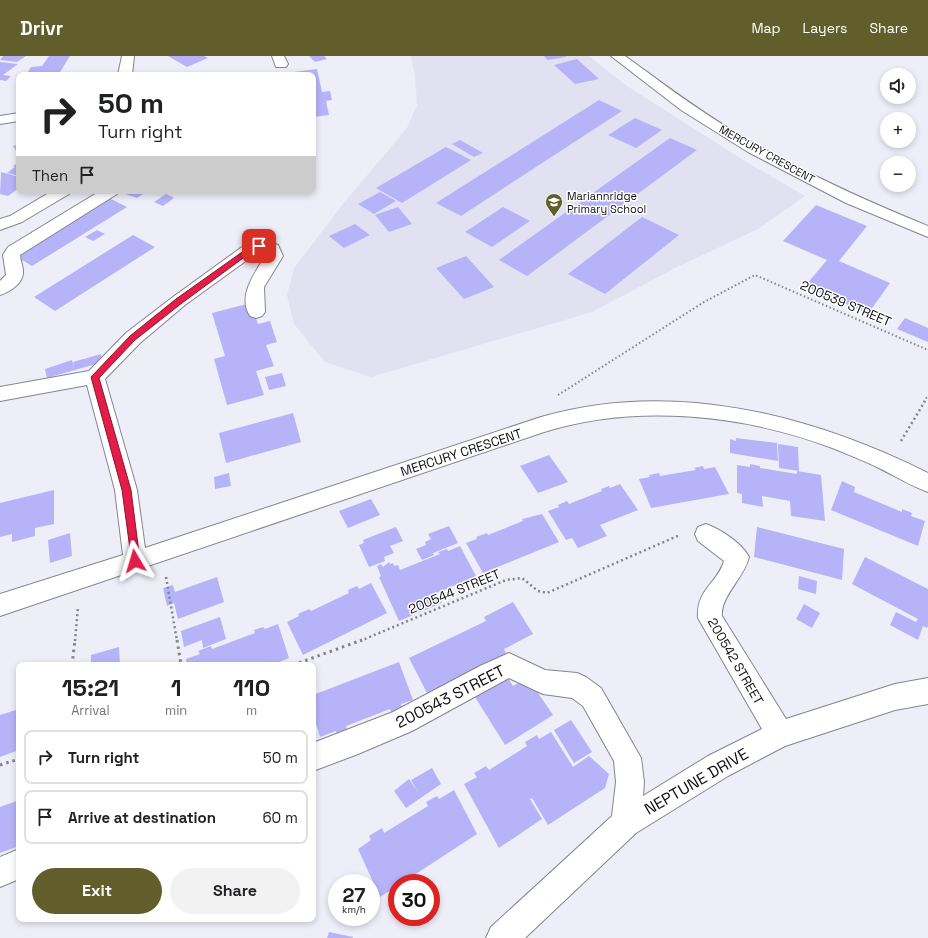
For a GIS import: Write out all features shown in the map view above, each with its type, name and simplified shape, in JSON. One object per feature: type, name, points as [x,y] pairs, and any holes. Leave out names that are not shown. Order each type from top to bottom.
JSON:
[{"type":"street","points":[[125,72],[128,56]]},
{"type":"street","name":"MERCURY CRESCENT","points":[[617,56],[688,108],[760,153],[821,184],[928,232]]},
{"type":"street","points":[[0,120],[16,117]]},
{"type":"street","points":[[0,226],[16,219],[58,194]]},
{"type":"street","points":[[0,289],[14,277],[15,268],[11,255],[14,251],[106,194]]},
{"type":"street","points":[[0,394],[95,377],[132,338],[179,301],[248,251],[259,246],[266,245],[272,249],[274,256],[254,286],[256,312]]},
{"type":"street","points":[[95,377],[126,490],[135,561]]},
{"type":"street","name":"MERCURY CRESCENT","points":[[0,605],[557,421],[620,411],[679,409],[721,412],[757,418],[844,443],[888,462],[928,483]]},
{"type":"street","name":"200542 STREET","points":[[706,534],[737,557],[734,566],[709,606],[710,618],[780,734]]},
{"type":"street","name":"200543 STREET","points":[[316,756],[362,740],[388,728],[431,707],[509,665],[543,682],[577,686],[592,697],[627,758],[630,782],[626,823]]},
{"type":"street","name":"NEPTUNE DRIVE","points":[[502,938],[626,823],[718,766],[780,734],[895,697],[928,691]]},
{"type":"street","points":[[0,872],[16,865]]},
{"type":"path","name":"200539 STREET","points":[[555,396],[590,377],[705,301],[755,275],[928,350]]},
{"type":"path","points":[[888,462],[928,395]]},
{"type":"path","name":"200544 STREET","points":[[301,662],[357,642],[449,602],[506,580],[522,578],[538,591],[547,593],[692,530],[700,530],[706,534]]},
{"type":"path","points":[[162,552],[180,662]]},
{"type":"path","points":[[72,662],[82,577]]},
{"type":"path","points":[[0,765],[16,760]]},
{"type":"shaded area","name":"Mariannridge Primary School","points":[[411,56],[589,56],[627,86],[748,163],[805,196],[758,229],[675,268],[592,312],[371,377],[325,362],[294,324],[287,295],[294,268],[343,204],[407,128],[417,105],[415,76]]},
{"type":"building","points":[[3,56],[26,56],[17,62],[0,60]]},
{"type":"building","points":[[49,56],[70,56],[60,72],[28,72],[31,67],[42,66]]},
{"type":"building","points":[[168,56],[204,56],[208,58],[187,67]]},
{"type":"building","points":[[309,56],[324,56],[327,59],[315,62]]},
{"type":"building","points":[[544,56],[566,56],[566,57],[548,60]]},
{"type":"building","points":[[577,59],[599,79],[575,84],[554,65]]},
{"type":"building","points":[[0,62],[18,64],[3,75],[11,76],[6,81],[0,80]]},
{"type":"building","points":[[317,69],[322,92],[330,91],[332,100],[326,101],[329,115],[316,117],[316,72],[293,72]]},
{"type":"building","points":[[599,100],[622,111],[461,216],[436,203]]},
{"type":"building","points":[[635,118],[662,130],[636,148],[608,135]]},
{"type":"building","points":[[670,138],[697,150],[527,276],[499,260]]},
{"type":"building","points":[[460,140],[483,153],[474,157],[452,144]]},
{"type":"building","points":[[446,147],[471,160],[402,203],[376,188]]},
{"type":"building","points":[[16,164],[16,175],[7,173],[15,167],[13,166]]},
{"type":"building","points":[[1,172],[16,176],[16,190],[8,196],[0,194]]},
{"type":"building","points":[[380,192],[396,201],[374,214],[358,204]]},
{"type":"building","points":[[126,194],[143,194],[137,198]]},
{"type":"building","points":[[166,194],[174,198],[163,206],[154,202]]},
{"type":"building","points":[[107,197],[127,207],[32,266],[12,254]]},
{"type":"building","points":[[816,205],[867,226],[839,261],[890,283],[868,314],[805,286],[827,260],[783,241]]},
{"type":"building","points":[[398,207],[412,224],[389,232],[375,215]]},
{"type":"building","points":[[503,207],[530,221],[492,247],[465,232]]},
{"type":"building","points":[[642,217],[679,235],[605,294],[568,274]]},
{"type":"building","points":[[355,224],[370,235],[344,248],[329,236]]},
{"type":"building","points":[[97,230],[105,234],[93,241],[85,237]]},
{"type":"building","points":[[133,235],[155,247],[55,311],[34,297]]},
{"type":"building","points":[[466,256],[494,287],[464,299],[436,268]]},
{"type":"building","points":[[247,304],[255,315],[258,324],[270,321],[277,342],[266,345],[274,366],[256,371],[264,395],[227,405],[214,359],[225,356],[212,313]]},
{"type":"building","points":[[905,318],[928,328],[928,342],[897,329]]},
{"type":"building","points":[[101,354],[103,362],[47,378],[45,369],[72,360],[74,369],[73,362]]},
{"type":"building","points":[[282,373],[286,386],[269,390],[265,377]]},
{"type":"building","points":[[293,413],[301,442],[226,463],[219,433]]},
{"type":"building","points":[[736,438],[777,443],[778,461],[730,453],[730,439],[736,441]]},
{"type":"building","points":[[778,444],[798,447],[799,471],[779,468]]},
{"type":"building","points":[[549,455],[568,482],[538,493],[520,466]]},
{"type":"building","points":[[750,464],[760,466],[760,468],[797,474],[797,471],[821,475],[825,521],[791,516],[790,501],[762,496],[763,507],[742,503],[742,494],[737,493],[737,465],[750,467]]},
{"type":"building","points":[[703,466],[704,469],[715,467],[729,494],[651,508],[639,479],[650,477],[649,475],[659,473],[660,476],[696,470],[694,468]]},
{"type":"building","points":[[229,473],[231,486],[215,489],[214,477]]},
{"type":"building","points":[[842,481],[855,487],[854,492],[902,512],[902,509],[912,513],[911,516],[925,521],[918,546],[831,510]]},
{"type":"building","points":[[620,484],[638,510],[600,525],[607,536],[578,548],[572,538],[566,540],[548,511],[559,507],[558,505],[567,501],[569,504],[602,491],[601,489],[609,486],[610,488]]},
{"type":"building","points":[[54,490],[54,524],[35,528],[35,536],[12,542],[12,534],[0,537],[0,503]]},
{"type":"building","points":[[371,499],[380,515],[348,528],[339,511]]},
{"type":"building","points":[[542,514],[559,542],[483,573],[466,543],[477,539],[476,537],[487,533],[488,535],[523,521],[522,519]]},
{"type":"building","points":[[449,526],[458,543],[433,553],[434,555],[422,560],[416,549],[426,545],[425,542],[431,539],[428,534]]},
{"type":"building","points":[[396,527],[403,541],[390,546],[394,553],[384,557],[385,561],[369,567],[359,545],[364,543],[363,540]]},
{"type":"building","points":[[757,527],[844,549],[842,580],[754,557]]},
{"type":"building","points":[[70,533],[72,556],[50,563],[48,540]]},
{"type":"building","points":[[460,546],[476,576],[437,593],[442,603],[399,621],[379,577],[381,576],[377,566],[381,564],[383,567],[389,562],[390,564],[393,563],[394,566],[398,565],[400,570],[440,554],[438,552],[447,549],[448,551]]},
{"type":"building","points":[[865,557],[928,589],[928,626],[927,628],[923,626],[918,640],[890,625],[896,612],[916,622],[918,619],[852,584]]},
{"type":"building","points":[[799,576],[817,581],[816,594],[798,589]]},
{"type":"building","points":[[217,577],[224,602],[178,619],[174,603],[167,606],[163,588],[173,585],[175,592]]},
{"type":"building","points":[[371,583],[387,613],[303,655],[287,622],[299,616],[298,614],[309,609],[311,611],[349,593],[348,590],[357,586],[359,589]]},
{"type":"building","points":[[513,602],[533,634],[504,649],[506,653],[497,658],[498,660],[442,693],[438,687],[427,693],[409,658],[486,621],[484,617]]},
{"type":"building","points":[[804,604],[820,613],[812,628],[796,619]]},
{"type":"building","points":[[220,617],[226,639],[203,648],[202,640],[184,647],[181,631]]},
{"type":"building","points":[[278,624],[289,658],[279,662],[186,662],[186,659],[200,654],[198,651],[211,646],[212,649],[255,633],[254,630],[263,627],[265,629]]},
{"type":"building","points":[[119,647],[120,662],[91,662],[91,655]]},
{"type":"building","points":[[399,662],[413,700],[401,704],[402,708],[391,712],[390,709],[346,726],[347,730],[337,734],[336,731],[320,737],[316,723],[316,694]]},
{"type":"building","points":[[508,678],[513,686],[528,678],[553,715],[505,745],[475,697]]},
{"type":"building","points":[[16,710],[16,751],[0,757],[0,715]]},
{"type":"building","points":[[571,720],[592,752],[574,763],[554,730]]},
{"type":"building","points":[[551,732],[573,767],[589,756],[609,774],[605,788],[548,825],[532,798],[530,799],[542,819],[499,848],[464,784],[477,777],[474,773],[486,766],[489,770],[527,746],[525,742],[537,735],[539,739]]},
{"type":"building","points":[[432,768],[441,784],[406,808],[394,791],[409,779],[418,792],[411,780]]},
{"type":"building","points":[[454,790],[477,834],[416,874],[388,874],[388,892],[380,897],[380,874],[369,874],[358,849],[371,840],[369,836],[382,828],[384,833],[428,806],[426,802],[437,796],[439,799]]},
{"type":"building","points":[[16,801],[16,847],[0,853],[0,807]]},
{"type":"building","points":[[329,932],[353,937],[353,938],[327,938]]},
{"type":"place","name":"Mariannridge Primary School","points":[[554,217]]},
{"type":"route","points":[[135,561],[126,490],[95,377],[132,338],[179,301],[248,251],[259,246]]}]
